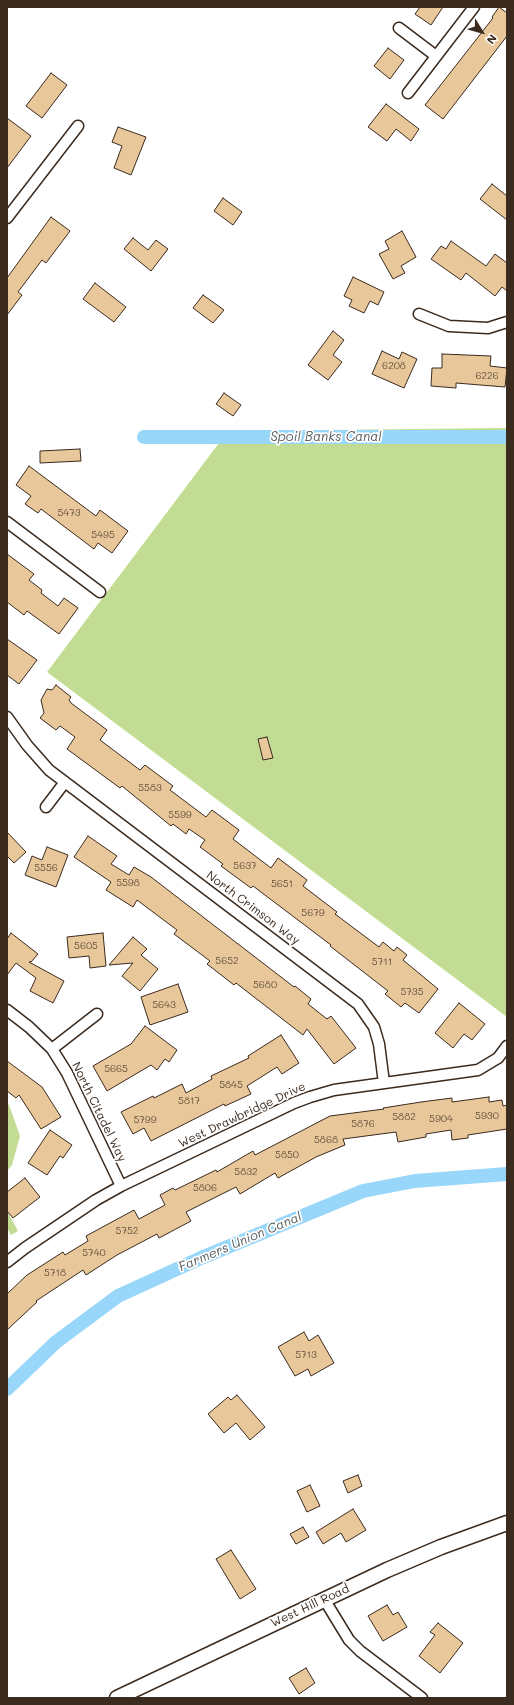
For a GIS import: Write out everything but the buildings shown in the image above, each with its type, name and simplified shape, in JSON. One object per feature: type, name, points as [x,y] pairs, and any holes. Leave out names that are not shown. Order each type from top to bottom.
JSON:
[{"type":"street","points":[[408,92],[474,7]]},
{"type":"street","points":[[399,28],[436,56]]},
{"type":"street","points":[[7,218],[78,126]]},
{"type":"street","points":[[419,314],[449,326],[488,328],[507,322]]},
{"type":"street","points":[[7,522],[100,592]]},
{"type":"street","name":"North Crimson Way","points":[[7,717],[27,745],[49,770],[358,1004],[374,1027],[379,1044],[384,1083]]},
{"type":"street","points":[[46,807],[65,782]]},
{"type":"street","name":"North Citadel Way","points":[[7,1010],[30,1027],[52,1049],[67,1073],[121,1186]]},
{"type":"street","points":[[52,1049],[97,1014]]},
{"type":"street","name":"West Drawbridge Drive","points":[[7,1262],[96,1200],[121,1186],[310,1097],[334,1090],[478,1070],[498,1058],[507,1046]]},
{"type":"street","name":"West Hill Road","points":[[117,1698],[324,1599],[440,1547],[507,1523]]},
{"type":"street","points":[[324,1599],[350,1640],[360,1651],[422,1698]]},
{"type":"green space","points":[[507,428],[507,1017],[47,672],[228,431]]},
{"type":"green space","points":[[7,1102],[20,1136],[12,1165],[7,1171]]},
{"type":"green space","points":[[7,1211],[18,1231],[11,1235],[7,1228]]},
{"type":"waterway","name":"Spoil Banks Canal","points":[[144,437],[507,437]]},
{"type":"waterway","name":"Farmers Union Canal","points":[[7,1389],[56,1342],[118,1296],[201,1258],[363,1191],[415,1181],[507,1174]]}]
